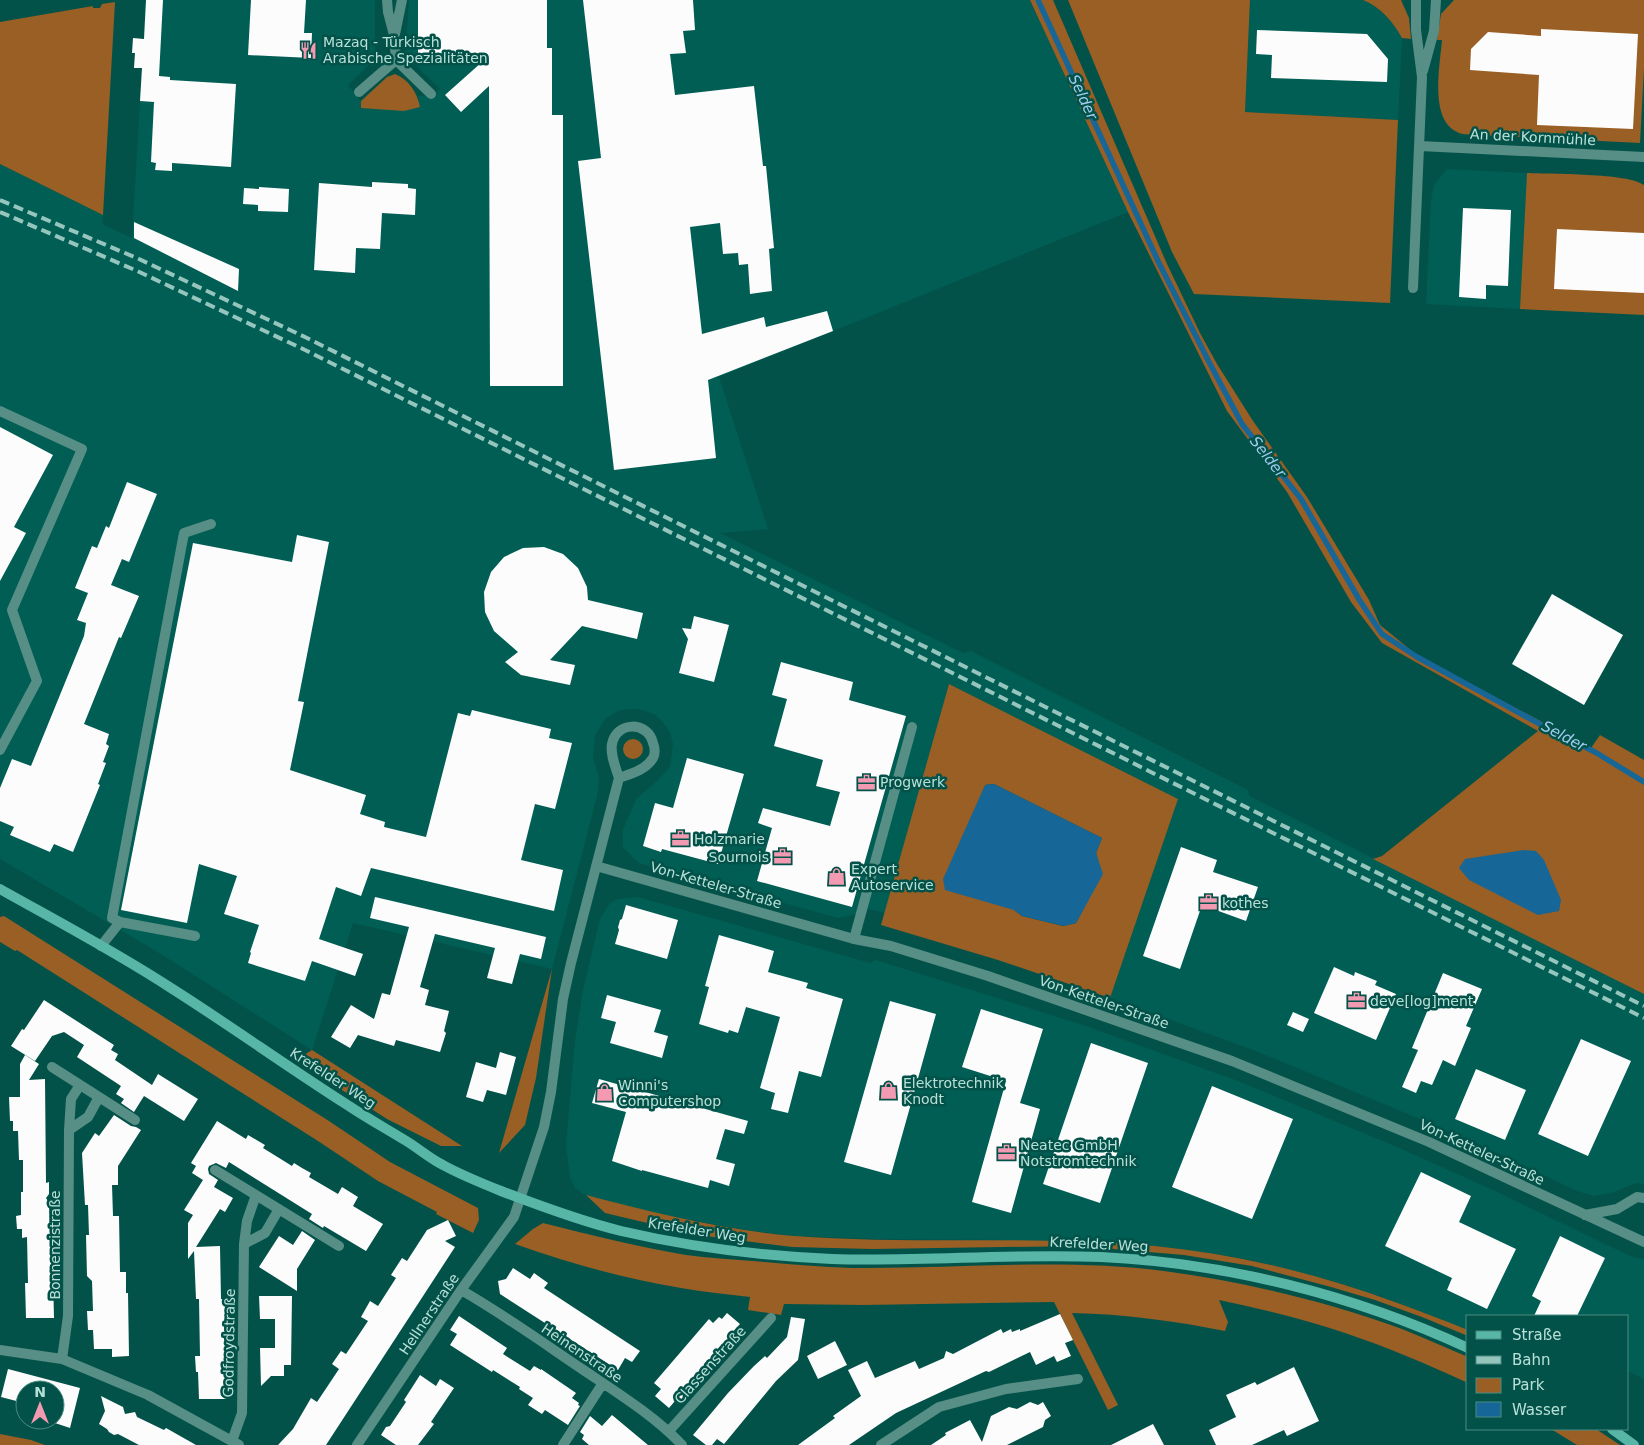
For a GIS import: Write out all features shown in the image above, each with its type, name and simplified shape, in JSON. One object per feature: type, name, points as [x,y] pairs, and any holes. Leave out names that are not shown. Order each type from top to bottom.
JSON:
[{"type":"street","points":[[387,0],[394,34],[396,60],[431,94]]},
{"type":"street","points":[[394,34],[402,0]]},
{"type":"street","points":[[1413,288],[1422,77],[1416,30],[1416,0]]},
{"type":"street","points":[[1422,77],[1434,31],[1436,0]]},
{"type":"street","points":[[359,92],[396,60]]},
{"type":"street","name":"An der Kornmühle","points":[[1420,146],[1644,157]]},
{"type":"street","points":[[0,411],[82,448],[12,610],[37,681],[0,750]]},
{"type":"street","points":[[195,936],[120,922],[112,918],[184,533],[211,524]]},
{"type":"street","points":[[520,1198],[548,1112],[563,999],[619,778],[613,754],[614,736],[621,729],[631,726],[641,727],[648,732],[652,739],[655,748],[653,758],[646,766],[636,772],[619,778]]},
{"type":"street","points":[[854,939],[912,727]]},
{"type":"street","name":"Von-Ketteler-Straße","points":[[596,866],[854,939],[891,946],[988,976],[1232,1061],[1429,1142],[1644,1242]]},
{"type":"street","name":"Krefelder Weg","points":[[0,890],[170,987],[352,1108],[441,1164],[520,1198],[587,1222],[720,1250],[778,1256],[835,1259],[1032,1256],[1101,1257],[1155,1261],[1208,1268],[1272,1281],[1336,1298],[1400,1319],[1466,1347]]},
{"type":"street","points":[[101,946],[120,922]]},
{"type":"street","points":[[52,1067],[135,1120]]},
{"type":"street","name":"Bonnenzistraße","points":[[62,1359],[68,1316],[70,1099],[80,1085]]},
{"type":"street","points":[[69,1130],[88,1117],[99,1097]]},
{"type":"street","points":[[215,1170],[340,1246]]},
{"type":"street","name":"Godfroydstraße","points":[[235,1443],[242,1413],[244,1244],[247,1221],[256,1195]]},
{"type":"street","name":"Hellnerstraße","points":[[356,1445],[461,1290],[514,1217],[520,1198]]},
{"type":"street","points":[[1585,1215],[1617,1209],[1637,1198],[1644,1198]]},
{"type":"street","points":[[244,1244],[265,1233],[279,1209]]},
{"type":"street","name":"Heinenstraße","points":[[461,1290],[493,1309],[603,1383],[669,1431],[682,1445]]},
{"type":"street","name":"Classenstraße","points":[[669,1431],[770,1318]]},
{"type":"street","points":[[0,1350],[62,1359],[148,1396],[235,1443]]},
{"type":"street","points":[[881,1445],[939,1407],[1006,1389],[1078,1379]]},
{"type":"street","points":[[563,1445],[603,1383]]},
{"type":"street","points":[[1613,1430],[1634,1445]]},
{"type":"shaded area","points":[[146,0],[375,0],[375,59],[348,85],[361,101],[361,108],[419,107],[418,96],[432,96],[440,89],[405,55],[409,0],[1030,0],[1128,212],[719,377],[768,529],[720,533],[963,653],[971,651],[1248,790],[1249,796],[1644,994],[1644,1184],[1636,1183],[1614,1192],[1594,1196],[1577,1191],[1470,1140],[1256,1051],[1110,998],[1178,799],[949,684],[885,913],[868,909],[860,913],[838,918],[639,863],[623,847],[623,830],[636,799],[670,767],[673,744],[670,732],[654,714],[638,709],[618,711],[605,719],[595,735],[593,756],[599,779],[597,796],[552,969],[353,923],[312,1050],[161,954],[0,859],[0,164],[103,215],[102,224],[132,238]]},
{"type":"shaded area","points":[[1250,0],[1363,0],[1373,4],[1394,24],[1402,38],[1398,120],[1245,112]]},
{"type":"shaded area","points":[[1447,169],[1527,173],[1520,309],[1426,304],[1431,201],[1434,185]]},
{"type":"shaded area","points":[[638,897],[870,963],[876,960],[1083,1025],[1238,1081],[1397,1147],[1493,1190],[1632,1257],[1644,1259],[1644,1379],[1629,1372],[1629,1315],[1466,1315],[1466,1329],[1391,1300],[1333,1281],[1246,1259],[1157,1246],[1011,1240],[793,1236],[733,1228],[657,1214],[586,1195],[575,1188],[570,1177],[566,1145],[575,1041],[583,990],[600,919],[610,903],[618,899]]},
{"type":"green space","points":[[1030,0],[1053,0],[1167,264],[1200,333],[1253,421],[1307,497],[1369,600],[1380,625],[1418,656],[1591,748],[1600,735],[1644,760],[1644,994],[1373,859],[1382,856],[1538,731],[1382,643],[1351,602],[1287,492],[1227,411],[1128,212]]},
{"type":"green space","points":[[1068,0],[1250,0],[1245,112],[1398,120],[1390,303],[1194,294],[1172,252]]},
{"type":"green space","points":[[1363,0],[1401,0],[1409,18],[1411,39],[1402,38],[1386,16]]},
{"type":"green space","points":[[1454,0],[1644,0],[1644,68],[1640,143],[1467,135],[1457,132],[1448,125],[1443,116],[1439,104],[1438,90],[1442,40],[1437,40],[1441,14]]},
{"type":"green space","points":[[115,2],[103,215],[0,164],[0,22],[93,6],[93,8],[100,8],[102,4]]},
{"type":"green space","points":[[395,74],[412,87],[420,107],[404,111],[361,108],[361,101],[387,77]]},
{"type":"green space","points":[[1527,173],[1606,176],[1635,181],[1644,185],[1644,315],[1520,309]]},
{"type":"green space","points":[[949,684],[1178,799],[1110,998],[998,960],[881,925]],"holes":[[[994,784],[1102,838],[1096,853],[1102,874],[1076,923],[1063,926],[1022,916],[1014,910],[985,785]]]},
{"type":"green space","points":[[629,739],[637,739],[643,745],[643,753],[637,759],[629,759],[623,753],[623,745]]},
{"type":"green space","points":[[4,916],[329,1121],[390,1162],[478,1208],[479,1220],[473,1233],[378,1181],[17,950],[15,951],[0,942],[0,917]]},
{"type":"green space","points":[[552,969],[536,1078],[525,1125],[499,1153]]},
{"type":"green space","points":[[312,1050],[462,1146],[441,1146],[387,1119],[331,1083],[304,1055]]},
{"type":"green space","points":[[586,1195],[689,1220],[742,1230],[794,1236],[884,1240],[1065,1241],[1155,1246],[1215,1254],[1305,1273],[1363,1291],[1466,1329],[1466,1335],[1375,1300],[1331,1287],[1252,1266],[1184,1255],[1078,1246],[872,1249],[792,1247],[698,1235],[605,1213]]},
{"type":"green space","points":[[543,1223],[632,1245],[686,1255],[827,1267],[1086,1265],[1164,1271],[1225,1281],[1314,1301],[1402,1329],[1466,1356],[1466,1382],[1407,1356],[1345,1333],[1314,1323],[1219,1300],[1228,1322],[1225,1331],[1149,1319],[1072,1313],[1118,1405],[1108,1410],[1054,1302],[863,1305],[784,1304],[781,1315],[748,1310],[750,1297],[639,1280],[576,1264],[515,1244]]},
{"type":"green space","points":[[1553,1430],[1598,1430],[1620,1445],[1577,1445]]},
{"type":"green space","points":[[0,1434],[31,1440],[45,1445],[0,1445]]},
{"type":"water","points":[[994,784],[1102,838],[1096,853],[1103,874],[1076,923],[1064,926],[1022,916],[1014,910],[945,890],[943,879],[985,785]]},
{"type":"water","points":[[1524,850],[1536,851],[1544,860],[1561,900],[1559,911],[1538,915],[1469,880],[1459,868],[1465,859]]},
{"type":"building","points":[[146,0],[163,0],[159,76],[170,77],[170,80],[236,84],[231,167],[172,163],[172,171],[155,170],[156,163],[151,162],[154,102],[140,101],[142,68],[134,68],[135,53],[132,53],[133,38],[144,39]]},
{"type":"building","points":[[251,0],[306,0],[304,33],[312,33],[311,58],[248,55]]},
{"type":"building","points":[[418,0],[547,0],[547,48],[552,48],[552,115],[563,115],[563,386],[490,386],[489,86],[461,112],[445,95],[482,62],[426,62],[418,54]]},
{"type":"building","points":[[583,0],[693,0],[695,30],[683,31],[686,53],[670,54],[675,95],[754,86],[763,166],[766,166],[774,248],[769,249],[772,291],[750,294],[748,264],[739,265],[738,253],[723,254],[720,223],[690,227],[702,334],[764,317],[766,327],[827,311],[833,331],[708,380],[716,458],[614,470],[578,161],[601,158]]},
{"type":"building","points":[[1541,29],[1638,34],[1633,129],[1537,125],[1539,75],[1470,70],[1471,49],[1488,32],[1541,36]]},
{"type":"building","points":[[1257,30],[1367,34],[1388,59],[1387,82],[1271,78],[1272,55],[1256,54]]},
{"type":"building","points":[[372,182],[408,184],[408,188],[416,189],[415,215],[382,213],[380,249],[356,248],[355,273],[314,270],[319,183],[372,187]]},
{"type":"building","points":[[259,187],[289,189],[288,212],[258,211],[258,205],[243,204],[244,188],[259,189]]},
{"type":"building","points":[[1463,208],[1511,210],[1508,286],[1486,285],[1486,299],[1459,297]]},
{"type":"building","points":[[134,222],[239,269],[238,291],[134,238]]},
{"type":"building","points":[[1557,229],[1644,233],[1644,293],[1554,289]]},
{"type":"building","points":[[0,427],[53,455],[14,527],[26,533],[0,581]]},
{"type":"building","points":[[127,482],[157,494],[129,562],[122,559],[111,585],[139,596],[121,638],[119,637],[84,724],[109,734],[106,744],[109,746],[103,762],[106,763],[98,784],[100,785],[73,852],[54,844],[50,852],[10,835],[14,827],[0,821],[0,788],[12,759],[31,766],[84,636],[86,623],[77,620],[88,593],[75,588],[92,546],[97,548],[106,526],[109,528]]},
{"type":"building","points":[[297,535],[329,542],[298,701],[304,702],[290,770],[366,795],[360,814],[385,822],[384,827],[426,837],[458,713],[470,716],[472,710],[551,729],[549,738],[572,743],[555,809],[535,804],[521,860],[563,870],[554,911],[371,868],[361,896],[336,887],[319,939],[363,954],[355,976],[312,961],[305,981],[248,963],[259,925],[224,914],[237,876],[199,864],[187,923],[121,910],[193,543],[292,562]]},
{"type":"building","points":[[544,547],[563,554],[578,568],[587,587],[588,600],[643,613],[637,639],[582,626],[550,660],[575,665],[570,685],[521,675],[505,662],[518,652],[494,631],[485,612],[484,592],[491,572],[504,557],[523,548]]},
{"type":"building","points":[[1552,594],[1623,635],[1584,705],[1512,664]]},
{"type":"building","points":[[694,616],[729,625],[714,682],[679,673],[688,639],[682,628],[691,629]]},
{"type":"building","points":[[781,662],[853,682],[849,700],[906,716],[852,907],[757,881],[772,828],[758,823],[763,808],[830,826],[840,792],[816,786],[823,760],[774,746],[787,699],[772,695]]},
{"type":"building","points":[[687,758],[744,774],[718,864],[662,849],[661,852],[643,846],[655,803],[673,808]]},
{"type":"building","points":[[1181,847],[1217,860],[1213,872],[1258,887],[1246,921],[1202,905],[1180,969],[1143,956]]},
{"type":"building","points":[[375,897],[546,937],[541,959],[520,954],[512,984],[487,978],[495,948],[435,934],[420,987],[429,990],[425,1005],[449,1011],[444,1031],[446,1033],[440,1052],[396,1040],[394,1046],[358,1035],[350,1048],[331,1037],[351,1005],[374,1019],[382,993],[390,995],[409,927],[370,918]]},
{"type":"building","points":[[626,905],[678,920],[667,959],[615,944],[619,930],[618,927]]},
{"type":"building","points":[[719,935],[774,951],[768,972],[808,983],[806,988],[843,999],[821,1077],[799,1071],[788,1113],[771,1109],[775,1093],[760,1088],[780,1017],[746,1007],[738,1033],[729,1030],[728,1033],[699,1024],[709,987],[705,986]]},
{"type":"building","points":[[1334,967],[1354,976],[1355,972],[1377,981],[1375,985],[1396,994],[1376,1040],[1314,1013]]},
{"type":"building","points":[[1443,973],[1482,989],[1466,1026],[1471,1028],[1455,1066],[1443,1060],[1432,1085],[1421,1081],[1416,1093],[1402,1087],[1418,1050],[1412,1048]]},
{"type":"building","points":[[607,995],[661,1010],[654,1032],[668,1036],[662,1058],[610,1043],[616,1022],[601,1018]]},
{"type":"building","points":[[44,1000],[114,1045],[111,1050],[118,1054],[115,1060],[152,1085],[158,1074],[198,1099],[184,1121],[144,1096],[134,1112],[121,1103],[124,1099],[116,1094],[121,1086],[77,1057],[84,1045],[64,1032],[52,1036],[35,1061],[11,1046]]},
{"type":"building","points":[[890,1001],[936,1014],[891,1175],[844,1162]]},
{"type":"building","points":[[981,1009],[1043,1029],[1020,1103],[1040,1109],[1011,1213],[972,1202],[1006,1081],[962,1067]]},
{"type":"building","points":[[1293,1012],[1309,1019],[1303,1032],[1287,1025]]},
{"type":"building","points":[[1581,1039],[1631,1061],[1588,1156],[1538,1134]]},
{"type":"building","points":[[1091,1043],[1148,1063],[1100,1203],[1043,1184]]},
{"type":"building","points":[[500,1052],[516,1057],[506,1095],[487,1090],[483,1102],[466,1097],[476,1062],[496,1068]]},
{"type":"building","points":[[25,1055],[39,1064],[29,1080],[45,1079],[46,1183],[49,1182],[49,1194],[46,1198],[49,1203],[50,1236],[52,1236],[54,1318],[26,1318],[25,1283],[28,1283],[27,1237],[22,1238],[22,1229],[17,1229],[16,1216],[21,1215],[23,1160],[19,1160],[18,1131],[13,1131],[13,1121],[10,1121],[9,1097],[20,1097],[20,1064]]},
{"type":"building","points":[[1476,1069],[1526,1090],[1505,1140],[1455,1119]]},
{"type":"building","points":[[599,1079],[748,1121],[744,1134],[725,1129],[716,1159],[735,1164],[729,1186],[710,1180],[708,1188],[642,1171],[612,1161],[626,1112],[592,1103]]},
{"type":"building","points":[[1212,1086],[1293,1119],[1252,1219],[1172,1187]]},
{"type":"building","points":[[114,1115],[141,1130],[118,1166],[118,1185],[112,1185],[113,1216],[119,1216],[120,1272],[126,1272],[129,1356],[112,1357],[112,1349],[94,1349],[93,1330],[88,1330],[87,1311],[93,1311],[92,1281],[87,1276],[86,1235],[89,1235],[88,1205],[85,1205],[82,1153],[95,1133],[99,1136]]},
{"type":"building","points":[[217,1121],[246,1139],[248,1135],[265,1145],[263,1148],[292,1166],[294,1163],[311,1173],[309,1177],[338,1194],[342,1187],[358,1197],[353,1206],[383,1224],[366,1251],[309,1219],[312,1214],[229,1162],[226,1168],[216,1163],[209,1166],[209,1174],[218,1180],[214,1187],[233,1198],[225,1212],[220,1209],[196,1247],[220,1246],[221,1299],[226,1299],[227,1399],[199,1399],[198,1372],[196,1372],[195,1356],[200,1356],[199,1299],[196,1299],[194,1251],[188,1259],[188,1223],[193,1215],[184,1210],[203,1180],[192,1173],[196,1166],[191,1163]]},
{"type":"building","points":[[1421,1172],[1471,1196],[1459,1222],[1516,1249],[1487,1309],[1447,1290],[1452,1278],[1385,1246]]},
{"type":"building","points":[[448,1220],[456,1236],[445,1241],[455,1247],[326,1445],[278,1445],[293,1429],[311,1398],[317,1402],[339,1369],[332,1364],[341,1351],[346,1354],[368,1321],[361,1317],[370,1301],[378,1306],[396,1278],[391,1275],[402,1258],[407,1261],[427,1230]]},
{"type":"building","points":[[302,1231],[315,1240],[297,1269],[297,1291],[259,1267],[279,1236],[293,1245]]},
{"type":"building","points":[[1560,1236],[1605,1258],[1577,1315],[1534,1315],[1541,1301],[1532,1296]]},
{"type":"building","points":[[513,1268],[530,1279],[534,1273],[548,1283],[544,1288],[640,1351],[632,1362],[625,1358],[618,1370],[500,1294],[498,1281],[506,1279]]},
{"type":"building","points":[[259,1296],[292,1296],[291,1365],[284,1365],[284,1376],[271,1376],[261,1386],[260,1348],[275,1348],[275,1319],[260,1319]]},
{"type":"building","points":[[727,1313],[740,1324],[729,1336],[733,1340],[727,1346],[728,1350],[720,1359],[716,1360],[695,1384],[695,1388],[687,1398],[683,1398],[678,1404],[675,1401],[669,1408],[655,1396],[661,1389],[654,1383],[709,1319],[713,1323],[719,1317],[722,1319]]},
{"type":"building","points":[[1060,1314],[1073,1340],[1065,1343],[1071,1356],[1057,1362],[1054,1356],[1036,1365],[1030,1352],[896,1413],[849,1445],[798,1445],[861,1396],[848,1370],[867,1361],[875,1378],[915,1361],[919,1369],[944,1358],[946,1351],[953,1354],[1001,1329],[1003,1333],[1011,1329],[1012,1332],[1020,1329],[1020,1331]]},
{"type":"building","points":[[459,1316],[507,1348],[503,1354],[530,1371],[534,1366],[541,1369],[576,1393],[572,1398],[580,1406],[568,1425],[545,1410],[542,1414],[528,1405],[533,1398],[519,1389],[520,1387],[493,1370],[492,1372],[450,1345],[457,1334],[450,1330]]},
{"type":"building","points":[[791,1317],[805,1319],[798,1360],[776,1381],[724,1444],[717,1439],[712,1445],[706,1445],[693,1435],[728,1393],[754,1366],[765,1356],[767,1358],[787,1337]]},
{"type":"building","points":[[835,1341],[847,1365],[818,1379],[807,1356]]},
{"type":"building","points":[[1294,1367],[1319,1421],[1287,1436],[1284,1430],[1252,1445],[1216,1445],[1209,1430],[1236,1417],[1226,1395],[1255,1382],[1257,1385]]},
{"type":"building","points":[[8,1369],[50,1380],[15,1380],[15,1401],[1,1397]]},
{"type":"building","points":[[420,1375],[436,1386],[440,1379],[454,1388],[431,1422],[434,1424],[418,1445],[396,1445],[381,1435],[386,1427],[390,1426],[406,1402],[404,1400]]},
{"type":"building","points":[[65,1384],[80,1388],[70,1428],[65,1426]]},
{"type":"building","points":[[101,1396],[123,1407],[125,1414],[135,1412],[137,1417],[164,1430],[166,1428],[196,1445],[139,1445],[118,1434],[114,1435],[99,1424],[105,1411]]},
{"type":"building","points":[[1030,1402],[1038,1405],[1043,1402],[1051,1416],[1045,1420],[1043,1427],[1007,1445],[931,1445],[946,1435],[945,1433],[970,1420],[982,1442],[991,1416],[1009,1407],[1017,1409]]},
{"type":"building","points":[[612,1415],[648,1445],[589,1445],[582,1439],[584,1435],[580,1432],[590,1416],[602,1426]]},
{"type":"building","points":[[1153,1424],[1164,1445],[1111,1445]]},
{"type":"waterway","name":"Selder","points":[[1038,0],[1158,261],[1242,424],[1301,499],[1360,601],[1382,634],[1417,657],[1595,752],[1644,782]]},
{"type":"railway","points":[[0,200],[139,259],[307,338],[1644,1006]]},
{"type":"railway","points":[[0,212],[135,270],[301,348],[1644,1018]]},
{"type":"place","name":"Mazaq - Türkisch Arabische Spezialitäten","points":[[309,50]]},
{"type":"place","name":"Progwerk","points":[[866,782]]},
{"type":"place","name":"Holzmarie","points":[[680,839]]},
{"type":"place","name":"Sournois","points":[[783,857]]},
{"type":"place","name":"Expert Autoservice","points":[[837,877]]},
{"type":"place","name":"kothes","points":[[1208,903]]},
{"type":"place","name":"deve[log]ment","points":[[1356,1001]]},
{"type":"place","name":"Elektrotechnik Knodt","points":[[889,1091]]},
{"type":"place","name":"Winni's Computershop","points":[[604,1093]]},
{"type":"place","name":"Neatec GmbH Notstromtechnik","points":[[1006,1153]]}]
